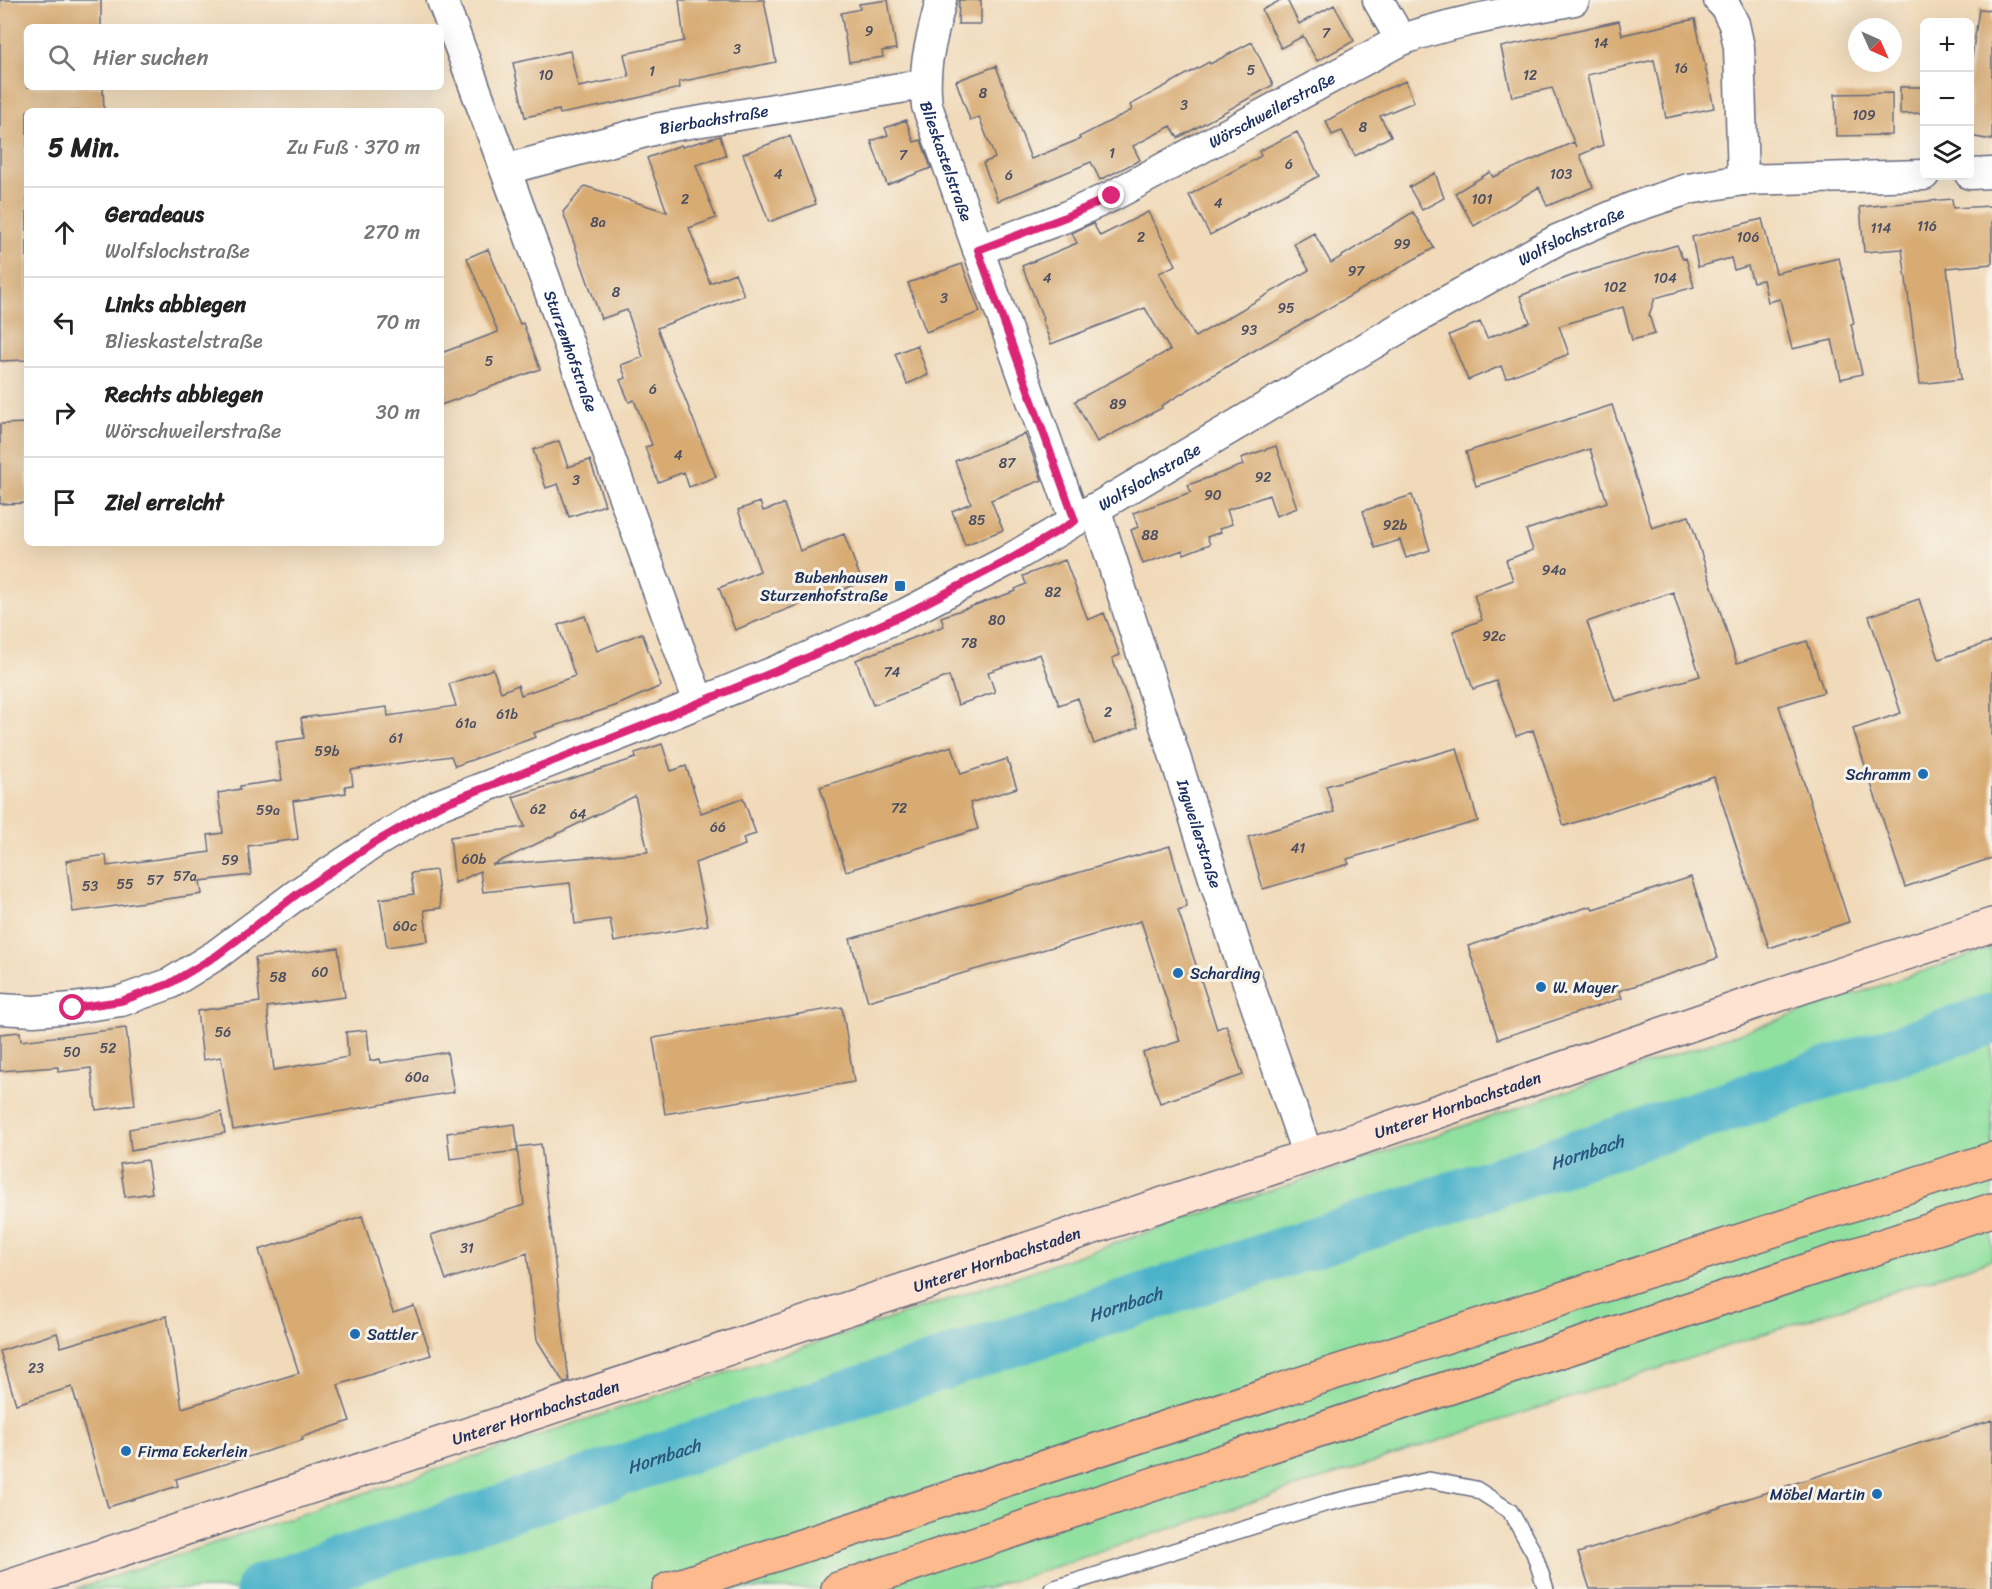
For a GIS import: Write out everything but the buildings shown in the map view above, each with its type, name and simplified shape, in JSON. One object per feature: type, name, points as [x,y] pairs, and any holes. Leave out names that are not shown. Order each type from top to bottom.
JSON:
[{"type":"highway","points":[[669,1589],[1992,1159]]},
{"type":"highway","points":[[838,1589],[1992,1210]]},
{"type":"street","name":"Sturzenhofstraße","points":[[442,0],[507,169],[622,497],[699,702]]},
{"type":"street","name":"Blieskastelstraße","points":[[941,0],[925,66],[924,84],[927,106],[978,250],[1085,514]]},
{"type":"street","points":[[1378,0],[1401,40]]},
{"type":"street","name":"Wörschweilerstraße","points":[[978,250],[1063,218],[1112,196],[1401,40],[1457,23],[1574,0]]},
{"type":"street","points":[[1719,0],[1725,6],[1734,24],[1739,47],[1743,180]]},
{"type":"street","name":"Bierbachstraße","points":[[507,169],[660,128],[924,84]]},
{"type":"street","points":[[1974,174],[1992,173]]},
{"type":"street","name":"Wolfslochstraße","points":[[0,1009],[34,1011],[121,1001],[169,984],[216,956],[300,892],[374,843],[438,806],[793,664],[905,614],[1007,561],[1413,320],[1557,240],[1631,208],[1688,189],[1743,180],[1920,175]]},
{"type":"street","name":"Ingweilerstraße","points":[[1085,514],[1308,1156]]},
{"type":"street","name":"Unterer Hornbachstaden","points":[[2,1589],[1308,1156],[1750,1004],[1992,925]]},
{"type":"lane","points":[[1052,1589],[1324,1504],[1429,1480],[1476,1489],[1510,1511],[1534,1553],[1546,1589]]},
{"type":"green space","points":[[1992,948],[1992,1259],[987,1589],[76,1589],[970,1292]]},
{"type":"waterway","name":"Hornbach","points":[[261,1589],[1992,1019]]},
{"type":"place","name":"Bubenhausen Sturzenhofstraße","points":[[900,586]]},
{"type":"place","name":"Schramm","points":[[1923,774]]},
{"type":"place","name":"Scharding","points":[[1178,973]]},
{"type":"place","name":"W. Mayer","points":[[1541,987]]},
{"type":"place","name":"Sattler","points":[[355,1334]]},
{"type":"place","name":"Firma Eckerlein","points":[[126,1451]]},
{"type":"place","name":"Möbel Martin","points":[[1877,1494]]},
{"type":"route","points":[[73,1008],[121,1001],[169,984],[216,956],[300,892],[374,843],[438,806],[645,725],[793,664],[905,614],[1007,561],[1075,521],[978,250],[1063,218],[1112,196]]}]
